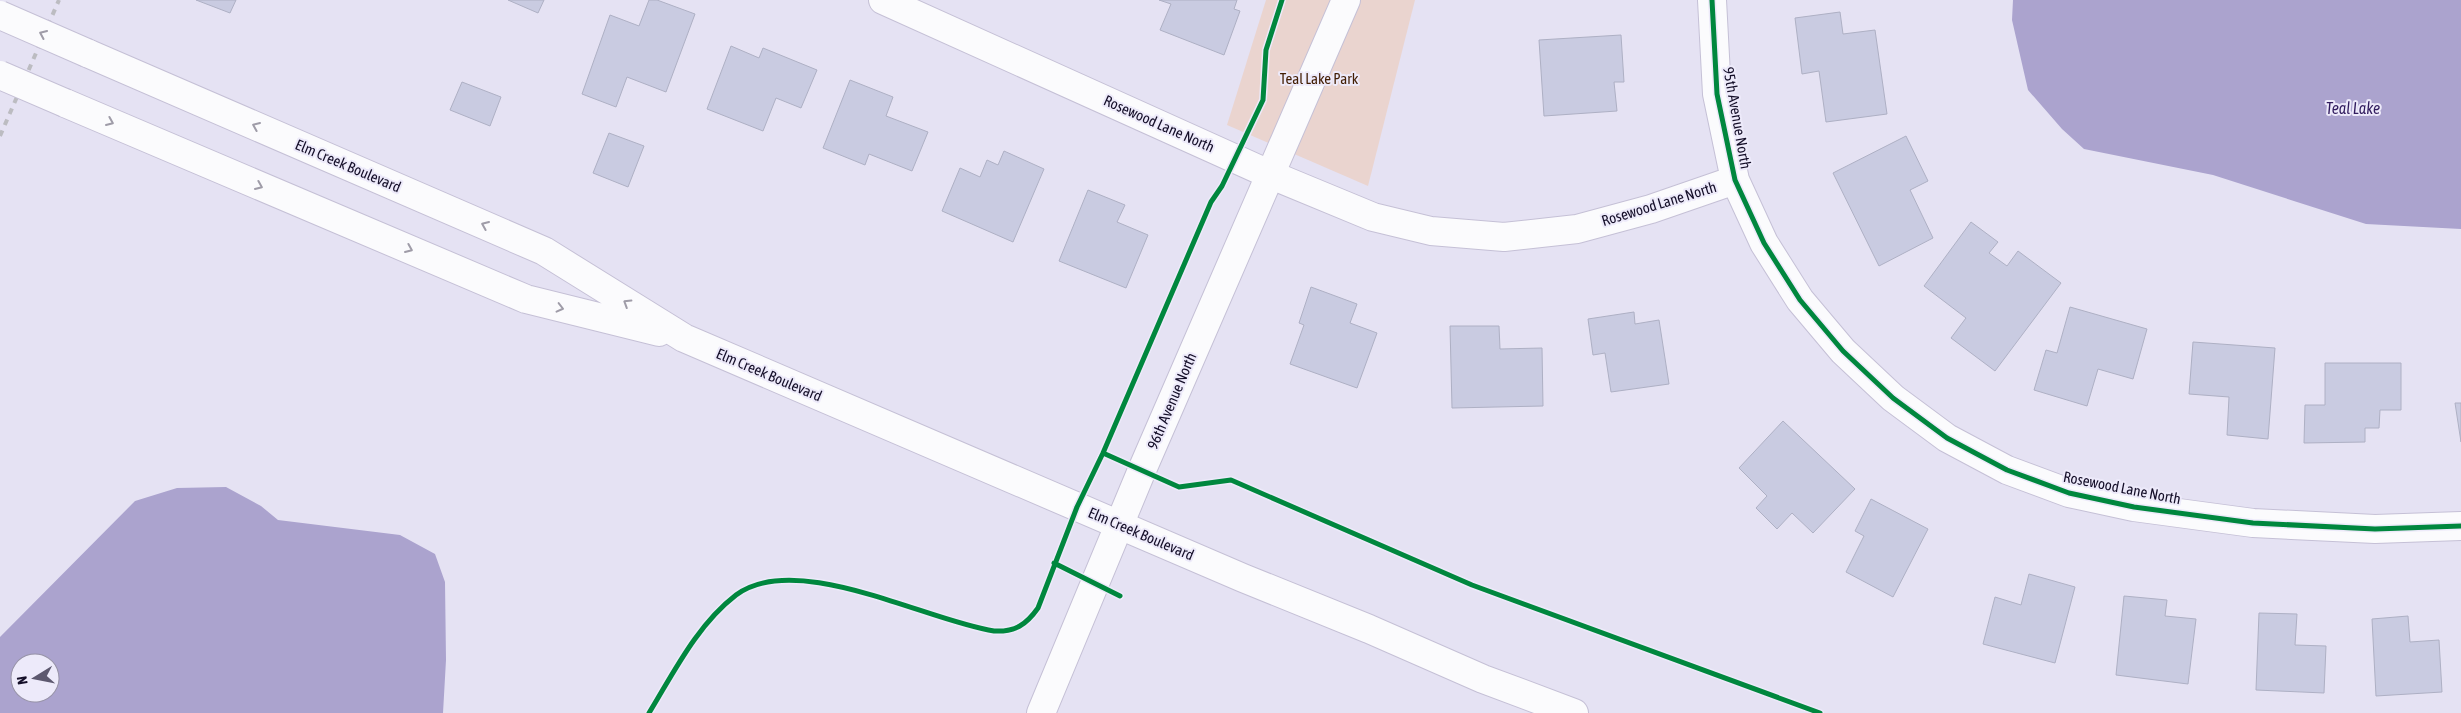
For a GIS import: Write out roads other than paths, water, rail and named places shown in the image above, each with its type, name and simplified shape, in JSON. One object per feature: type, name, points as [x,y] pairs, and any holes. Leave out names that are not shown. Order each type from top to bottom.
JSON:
[{"type":"street","name":"Rosewood Lane North","points":[[883,0],[1270,174],[1373,217],[1431,231],[1504,237],[1577,229],[1651,209],[1735,180],[1764,243],[1800,300],[1843,351],[1893,398],[1947,438],[2007,470],[2069,493],[2134,507],[2253,523],[2375,529],[2461,526]]},
{"type":"street","name":"96th Avenue North","points":[[1041,713],[1119,524],[1346,0]]},
{"type":"street","name":"95th Avenue North","points":[[1712,0],[1717,94],[1735,180]]},
{"type":"street","name":"Elm Creek Boulevard","points":[[0,15],[544,251],[684,338],[1243,578],[1368,628],[1483,679],[1574,713]]},
{"type":"street","name":"Elm Creek Boulevard","points":[[0,75],[526,299],[684,338]]},
{"type":"water","name":"Teal Lake","points":[[2013,0],[2461,0],[2461,229],[2366,224],[2213,175],[2084,149],[2062,129],[2028,90],[2012,20]]},
{"type":"water","points":[[226,487],[261,506],[278,520],[400,535],[435,554],[445,582],[446,660],[443,713],[0,713],[0,637],[135,501],[177,488]]},
{"type":"railway","points":[[0,136],[59,0]]},
{"type":"park label","name":"Teal Lake Park","points":[[1319,79]]}]
